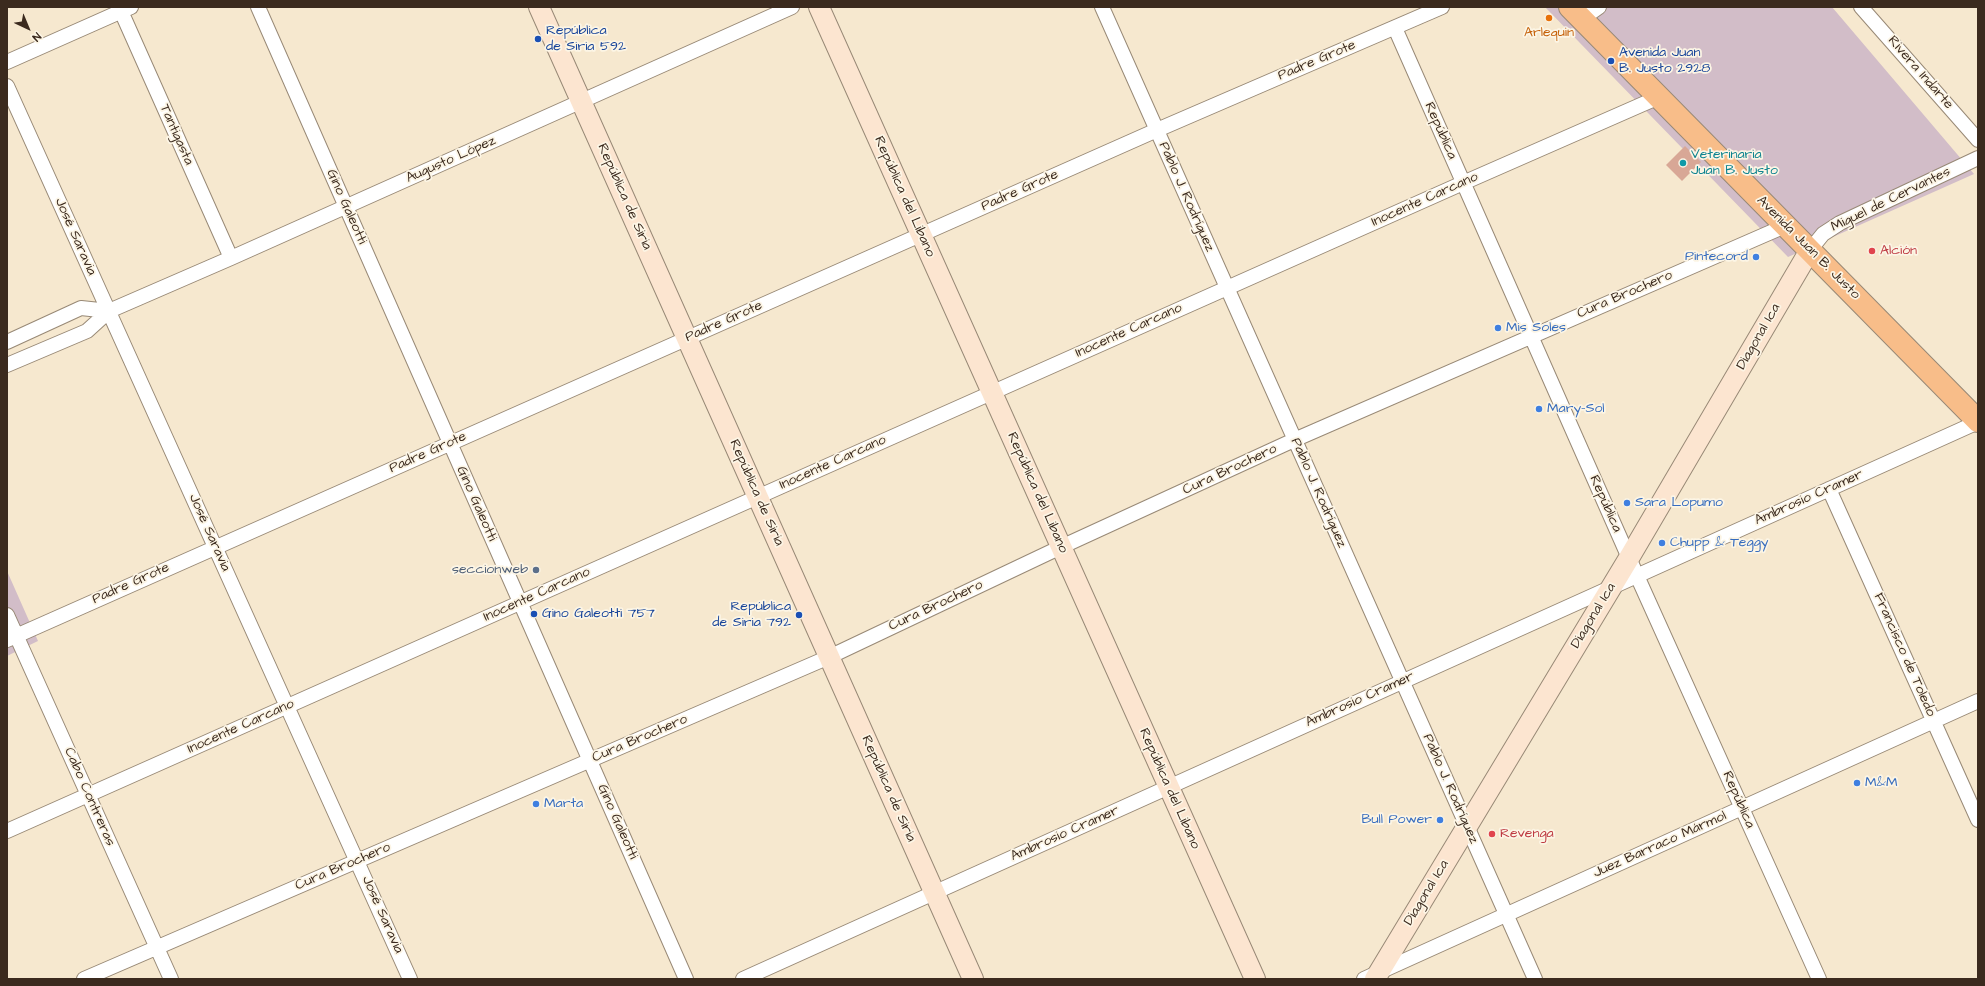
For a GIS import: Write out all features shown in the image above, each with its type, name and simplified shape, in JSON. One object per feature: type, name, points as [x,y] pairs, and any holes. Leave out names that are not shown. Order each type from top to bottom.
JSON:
[{"type":"main road","name":"República de Siria","points":[[539,7],[973,979]]},
{"type":"main road","name":"República del Libano","points":[[819,7],[1254,979]]},
{"type":"main road","name":"Avenida Juan B. Justo","points":[[1584,11],[1659,97],[1978,421]]},
{"type":"main road","name":"Diagonal Ica","points":[[1373,977],[1467,827],[1612,587],[1633,567],[1810,250]]},
{"type":"street","name":"Gino Galeotti","points":[[258,7],[686,979]]},
{"type":"street","name":"Augusto López","points":[[7,366],[88,331],[109,311],[346,207],[792,7]]},
{"type":"street","name":"Pablo J. Rodríguez","points":[[1102,7],[1535,979]]},
{"type":"street","name":"Padre Grote","points":[[12,638],[1157,130],[1442,7]]},
{"type":"street","name":"Rivera Indarte","points":[[1861,7],[1978,140]]},
{"type":"street","points":[[7,62],[126,9]]},
{"type":"street","name":"Tantigasta","points":[[126,9],[231,258]]},
{"type":"street","name":"República","points":[[1395,28],[1633,567],[1819,979]]},
{"type":"street","name":"José Saravia","points":[[7,86],[410,979]]},
{"type":"street","name":"Inocente Carcano","points":[[7,831],[992,392],[1659,97]]},
{"type":"street","name":"Miguel de Cervantes","points":[[1810,250],[1823,234],[1840,223],[1978,158]]},
{"type":"street","name":"Cura Brochero","points":[[84,979],[829,657],[1061,547],[1294,440],[1530,335],[1785,226]]},
{"type":"street","name":"Augusto López","points":[[7,342],[81,308],[109,311]]},
{"type":"street","name":"Ambrosio Cramer","points":[[1633,567],[1829,489],[1978,421]]},
{"type":"street","name":"Francisco de Toledo","points":[[1829,489],[1978,820]]},
{"type":"street","name":"Ambrosio Cramer","points":[[743,979],[1612,587]]},
{"type":"street","name":"Cabo Contreras","points":[[7,615],[12,638],[88,795],[171,979]]},
{"type":"street","name":"Juez Barraco Mármol","points":[[1373,977],[1506,915],[1978,701]]},
{"type":"shaded area","points":[[1545,7],[1832,7],[1974,174],[1788,257]]},
{"type":"shaded area","points":[[7,571],[38,641],[7,656]]},
{"type":"building","name":"Veterinaria Juan B. Justo","points":[[1685,146],[1701,162],[1682,181],[1666,165]]},
{"type":"place","name":"Arlequin","points":[[1549,18]]},
{"type":"place","name":"República de Siria 592","points":[[538,39]]},
{"type":"place","name":"Avenida Juan B. Justo 2928","points":[[1611,61]]},
{"type":"place","name":"Veterinaria Juan B. Justo","points":[[1683,163]]},
{"type":"place","name":"Alción","points":[[1872,251]]},
{"type":"place","name":"Pintecord","points":[[1756,257]]},
{"type":"place","name":"Mis Soles","points":[[1498,328]]},
{"type":"place","name":"Mary-Sol","points":[[1539,409]]},
{"type":"place","name":"Sara Lopumo","points":[[1627,503]]},
{"type":"place","name":"Chupp & Teggy","points":[[1662,543]]},
{"type":"place","name":"seccionweb","points":[[536,570]]},
{"type":"place","name":"Gino Galeotti 757","points":[[534,614]]},
{"type":"place","name":"República de Siria 792","points":[[799,615]]},
{"type":"place","name":"M&M","points":[[1857,783]]},
{"type":"place","name":"Marta","points":[[536,804]]},
{"type":"place","name":"Bull Power","points":[[1440,820]]},
{"type":"place","name":"Revenga","points":[[1492,834]]}]
